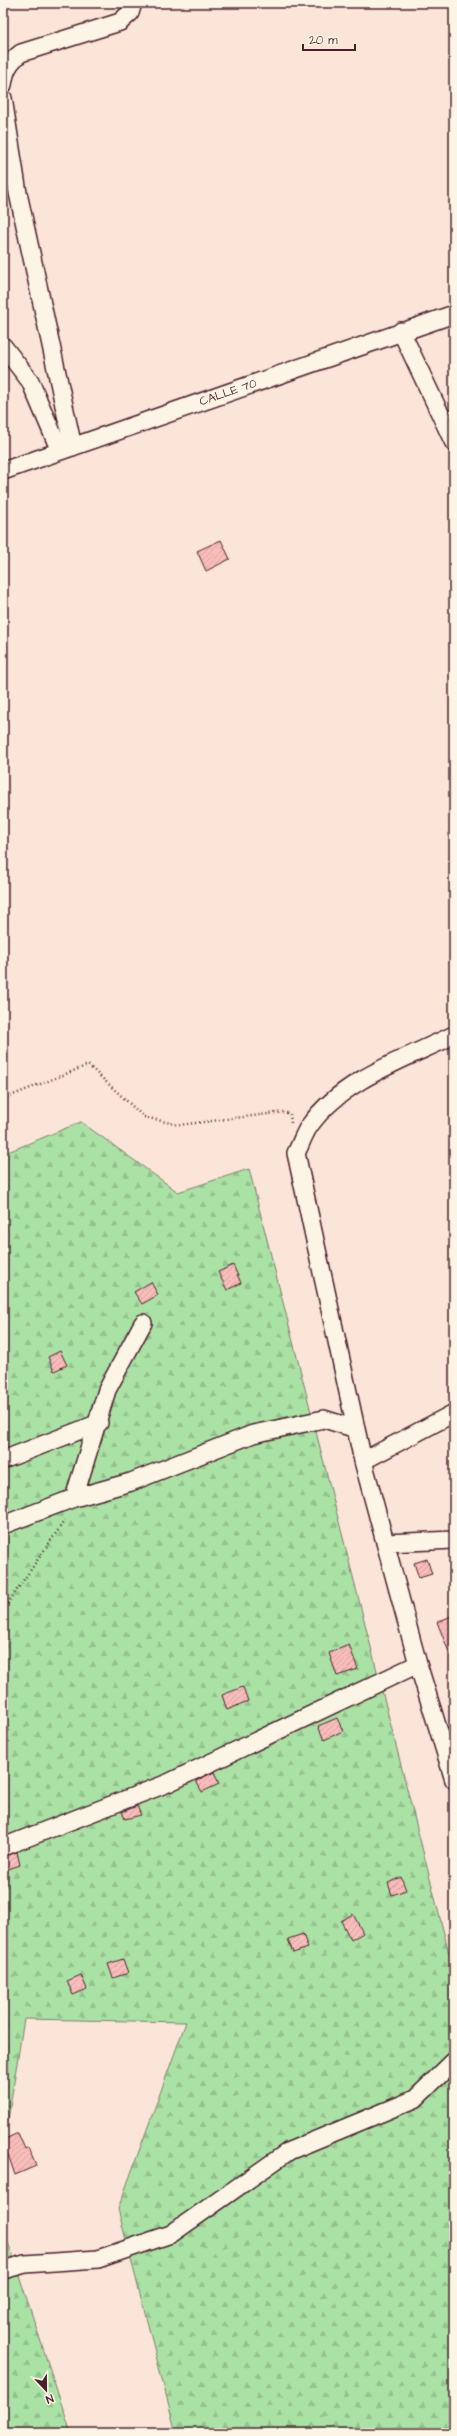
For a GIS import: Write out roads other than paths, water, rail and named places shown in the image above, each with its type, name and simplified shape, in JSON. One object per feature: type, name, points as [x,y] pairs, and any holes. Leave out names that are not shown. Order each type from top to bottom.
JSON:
[{"type":"street","points":[[3,85],[5,71],[12,60],[21,53],[120,22],[130,13],[133,3]]},
{"type":"street","points":[[3,98],[18,193],[67,449]]},
{"type":"street","name":"CALLE 70","points":[[3,472],[401,331],[454,314]]},
{"type":"street","points":[[401,331],[454,443]]},
{"type":"street","points":[[3,346],[30,382],[67,449]]},
{"type":"street","points":[[454,1035],[354,1084],[332,1101],[310,1126],[296,1153],[363,1461],[418,1664],[454,1780]]},
{"type":"street","points":[[74,1498],[99,1423],[107,1390],[143,1323]]},
{"type":"street","points":[[363,1461],[454,1413]]},
{"type":"street","points":[[3,1525],[74,1498],[131,1482],[253,1434],[324,1419],[356,1429]]},
{"type":"street","points":[[3,1460],[99,1423]]},
{"type":"street","points":[[385,1542],[454,1540]]},
{"type":"street","points":[[3,1847],[168,1783],[418,1664]]},
{"type":"street","points":[[3,2270],[25,2264],[98,2259],[170,2234],[289,2151],[415,2099],[454,2061]]}]
